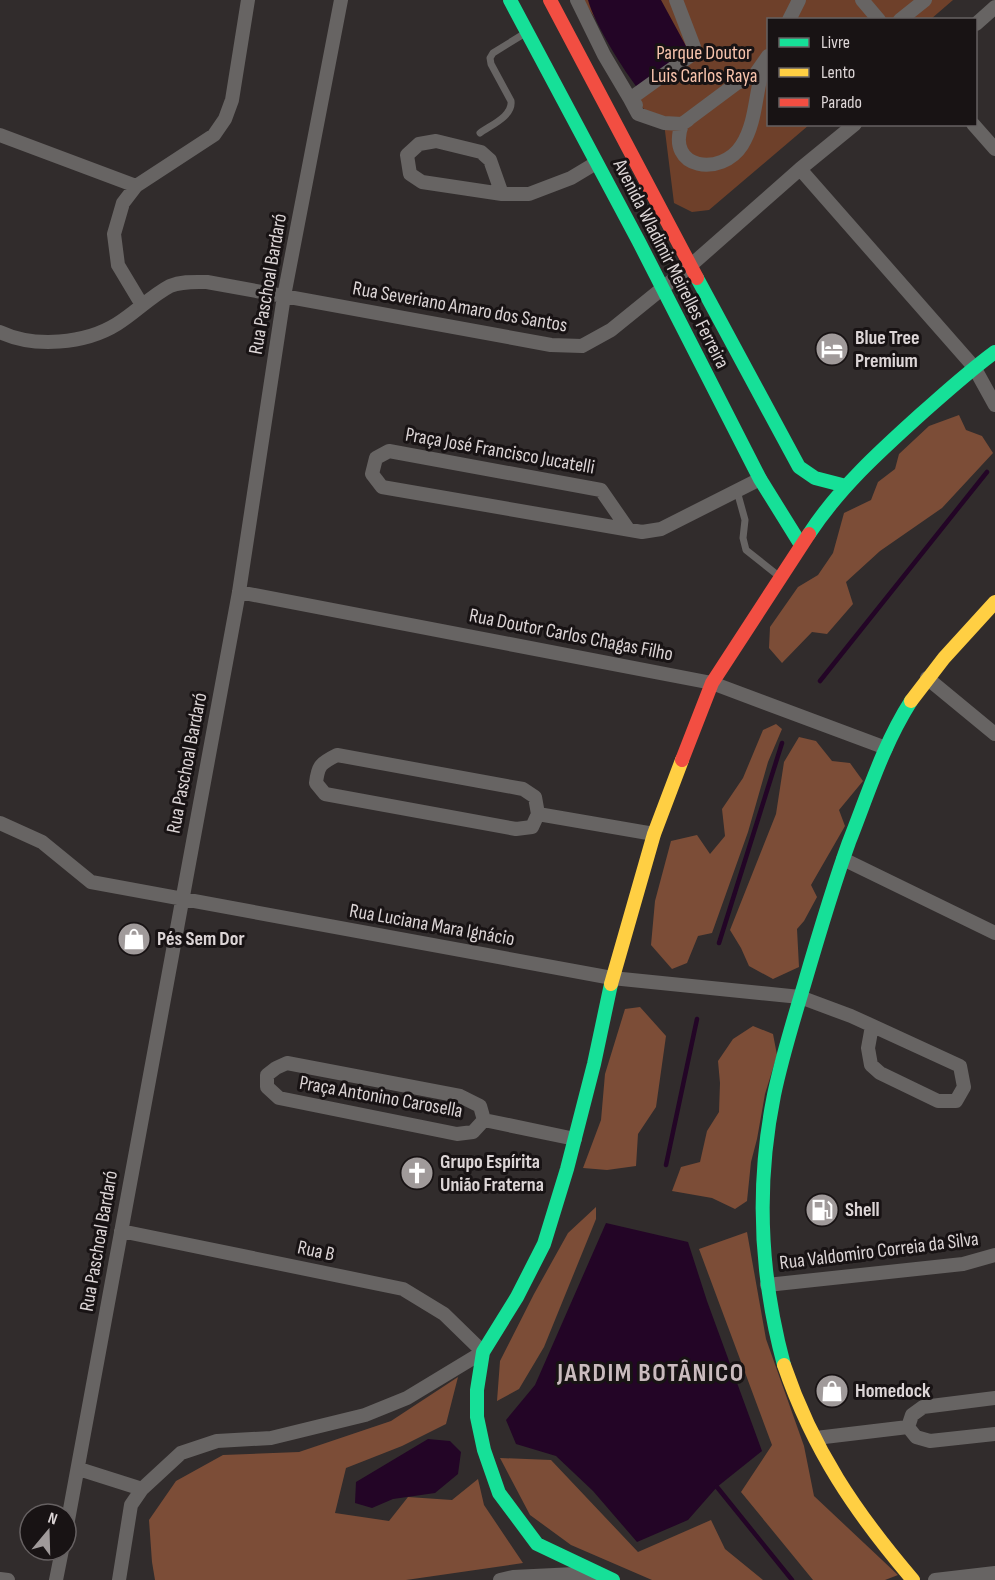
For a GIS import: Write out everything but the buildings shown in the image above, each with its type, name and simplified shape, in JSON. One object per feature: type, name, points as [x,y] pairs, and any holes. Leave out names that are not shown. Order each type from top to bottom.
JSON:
[{"type":"main road","name":"Avenida Wladimir Meirelles Ferreira","points":[[510,0],[760,479],[801,545]]},
{"type":"main road","name":"Avenida Wladimir Meirelles Ferreira","points":[[550,0],[799,467],[805,474],[815,479],[846,486]]},
{"type":"main road","points":[[613,1580],[537,1545],[499,1493],[484,1450],[477,1417],[477,1390],[483,1352],[517,1298],[544,1244],[575,1139],[612,978],[654,834],[712,683],[818,520],[846,486],[875,455],[974,367],[995,352]]},
{"type":"main road","points":[[913,1580],[864,1521],[833,1472],[796,1400],[778,1344],[767,1285],[763,1259],[762,1195],[768,1133],[781,1061],[829,896],[886,748],[900,719],[927,678],[995,602]]},
{"type":"street","name":"Rua Paschoal Bardaró","points":[[72,1502],[239,592],[284,296],[341,0]]},
{"type":"street","points":[[577,0],[599,45],[630,99],[645,114],[664,123],[674,126],[682,124],[761,81]]},
{"type":"street","points":[[630,99],[694,52],[676,0]]},
{"type":"street","points":[[790,18],[799,0]]},
{"type":"street","points":[[862,0],[877,18]]},
{"type":"street","points":[[902,18],[925,0]]},
{"type":"street","points":[[142,305],[118,265],[114,234],[123,203],[136,186],[214,135],[225,119],[232,100],[243,1]]},
{"type":"street","points":[[977,22],[995,7]]},
{"type":"street","points":[[767,61],[751,126],[742,146],[730,160],[713,165],[690,162],[680,151],[678,135],[682,124],[738,83],[754,76],[767,61]]},
{"type":"street","name":"Rua Severiano Amaro dos Santos","points":[[0,332],[13,338],[60,343],[94,336],[117,325],[171,286],[186,282],[207,282],[551,345],[582,346],[611,330],[690,266],[853,126]]},
{"type":"street","points":[[975,126],[995,149]]},
{"type":"street","points":[[0,135],[136,186]]},
{"type":"street","points":[[502,194],[490,160],[481,152],[436,141],[419,144],[407,156],[410,174],[422,182],[502,194],[529,194],[571,178],[596,163]]},
{"type":"street","points":[[800,169],[974,367],[995,405]]},
{"type":"street","name":"Praça José Francisco Jucatelli","points":[[627,529],[601,490],[389,451],[376,458],[372,474],[382,487],[642,532],[661,530],[760,479]]},
{"type":"street","name":"Rua Doutor Carlos Chagas Filho","points":[[239,592],[712,683],[886,748]]},
{"type":"street","points":[[927,678],[995,735]]},
{"type":"street","points":[[337,755],[523,789],[535,797],[538,814],[532,827],[516,829],[325,794],[316,783],[318,768],[324,761],[337,755]]},
{"type":"street","points":[[538,814],[654,834]]},
{"type":"street","name":"Rua Luciana Mara Ignácio","points":[[0,823],[42,842],[91,882],[612,978],[800,997],[872,1026],[960,1066],[964,1087],[956,1101],[938,1101],[880,1073],[871,1065],[868,1048],[872,1026]]},
{"type":"street","points":[[843,859],[995,933]]},
{"type":"street","name":"Praça Antonino Carosella","points":[[288,1063],[460,1096],[480,1106],[484,1120],[473,1132],[457,1134],[279,1098],[267,1086],[267,1075],[288,1063]]},
{"type":"street","name":"Praça Antonino Carosella","points":[[484,1120],[575,1139]]},
{"type":"street","name":"Rua B","points":[[121,1231],[403,1289],[444,1314],[483,1352]]},
{"type":"street","name":"Rua Valdomiro Correia da Silva","points":[[767,1285],[963,1264],[995,1255]]},
{"type":"street","points":[[119,1580],[131,1505],[142,1489],[181,1453],[218,1442],[271,1438],[365,1415],[407,1398],[483,1352]]},
{"type":"street","points":[[908,1427],[912,1415],[922,1407],[995,1398]]},
{"type":"street","points":[[816,1438],[908,1427]]},
{"type":"street","points":[[908,1427],[916,1437],[930,1441],[995,1434]]},
{"type":"street","points":[[79,1469],[142,1489]]},
{"type":"street","points":[[56,1580],[60,1562]]},
{"type":"street","points":[[509,1579],[597,1573]]},
{"type":"street","points":[[935,1580],[995,1573]]},
{"type":"street","points":[[0,1578],[8,1580]]},
{"type":"lane","points":[[480,132],[509,113],[512,108],[511,101],[490,64],[490,58],[493,53],[527,32]]},
{"type":"lane","points":[[737,491],[745,520],[743,538],[746,550],[780,577]]},
{"type":"green space","name":"Parque Doutor Luis Carlos Raya","points":[[583,0],[953,0],[932,18],[767,18],[767,126],[808,126],[709,210],[692,212],[674,203],[664,123],[630,99],[642,89]]},
{"type":"shaded area","points":[[588,0],[661,0],[686,46],[679,58],[639,90],[610,46],[596,21]]},
{"type":"shaded area","points":[[959,415],[966,430],[982,436],[993,453],[942,508],[880,551],[846,582],[853,604],[827,634],[812,632],[782,663],[769,648],[770,627],[798,587],[818,575],[833,553],[844,513],[871,500],[878,482],[895,469],[899,454],[929,426]]},
{"type":"shaded area","points":[[776,724],[782,729],[768,762],[748,832],[712,933],[698,936],[687,963],[672,969],[651,945],[655,901],[671,841],[697,835],[710,854],[725,836],[722,809],[743,778],[763,730]]},
{"type":"shaded area","points":[[799,737],[816,741],[832,761],[850,763],[863,781],[839,810],[845,826],[811,885],[817,897],[797,929],[799,967],[773,979],[749,966],[730,930],[776,814],[784,762]]},
{"type":"shaded area","points":[[640,1007],[666,1036],[656,1107],[638,1134],[636,1166],[607,1170],[583,1168],[601,1120],[605,1074],[625,1009]]},
{"type":"shaded area","points":[[753,1026],[773,1034],[777,1055],[765,1094],[751,1162],[747,1201],[735,1209],[712,1198],[672,1191],[681,1167],[700,1162],[707,1131],[719,1112],[718,1061],[733,1039]]},
{"type":"shaded area","points":[[596,1207],[596,1219],[544,1347],[519,1389],[497,1401],[500,1361],[534,1294],[568,1233]]},
{"type":"shaded area","points":[[606,1223],[688,1242],[762,1451],[717,1487],[688,1520],[637,1542],[593,1491],[556,1456],[516,1444],[506,1420],[535,1385]]},
{"type":"shaded area","points":[[747,1232],[766,1339],[804,1446],[814,1496],[898,1575],[885,1580],[813,1580],[741,1492],[772,1445],[699,1249]]},
{"type":"shaded area","points":[[458,1377],[446,1424],[402,1446],[346,1468],[335,1513],[389,1521],[408,1497],[452,1500],[478,1479],[484,1505],[523,1563],[406,1580],[155,1580],[149,1520],[176,1481],[223,1455],[299,1452],[391,1421]]},
{"type":"shaded area","points":[[428,1439],[450,1441],[461,1452],[458,1474],[435,1493],[393,1499],[372,1508],[355,1503],[356,1482]]},
{"type":"shaded area","points":[[500,1458],[551,1460],[638,1552],[711,1520],[725,1549],[763,1580],[652,1580],[571,1545],[530,1515]]},
{"type":"waterway","points":[[820,681],[987,472]]},
{"type":"waterway","points":[[719,943],[782,743]]},
{"type":"waterway","points":[[666,1165],[697,1019]]},
{"type":"waterway","points":[[717,1487],[792,1580]]},
{"type":"traffic: fast","points":[[510,0],[639,242],[760,479],[801,545]]},
{"type":"traffic: fast","points":[[697,278],[799,467],[815,478],[846,486]]},
{"type":"traffic: fast","points":[[809,534],[833,501],[875,456],[948,390],[995,352]]},
{"type":"traffic: fast","points":[[784,1365],[770,1298],[763,1230],[765,1162],[774,1095],[825,913],[843,860],[884,752],[911,701]]},
{"type":"traffic: fast","points":[[611,984],[594,1064],[567,1169],[544,1244],[517,1297],[483,1352],[477,1390],[477,1417],[484,1450],[499,1493],[537,1544],[613,1580]]},
{"type":"traffic: slow","points":[[911,701],[944,658],[995,602]]},
{"type":"traffic: slow","points":[[611,984],[654,834],[682,760]]},
{"type":"traffic: slow","points":[[784,1365],[808,1425],[838,1479],[872,1530],[913,1580]]},
{"type":"traffic: jam","points":[[550,0],[697,278]]},
{"type":"traffic: jam","points":[[682,760],[712,683],[809,534]]},
{"type":"place","name":"Blue Tree Premium","points":[[832,349]]},
{"type":"place","name":"Pés Sem Dor","points":[[134,939]]},
{"type":"place","name":"Grupo Espírita União Fraterna","points":[[417,1173]]},
{"type":"place","name":"Shell","points":[[822,1210]]},
{"type":"place","name":"Homedock","points":[[832,1391]]},
{"type":"district","name":"JARDIM BOTÂNICO","points":[[651,1373]]}]
